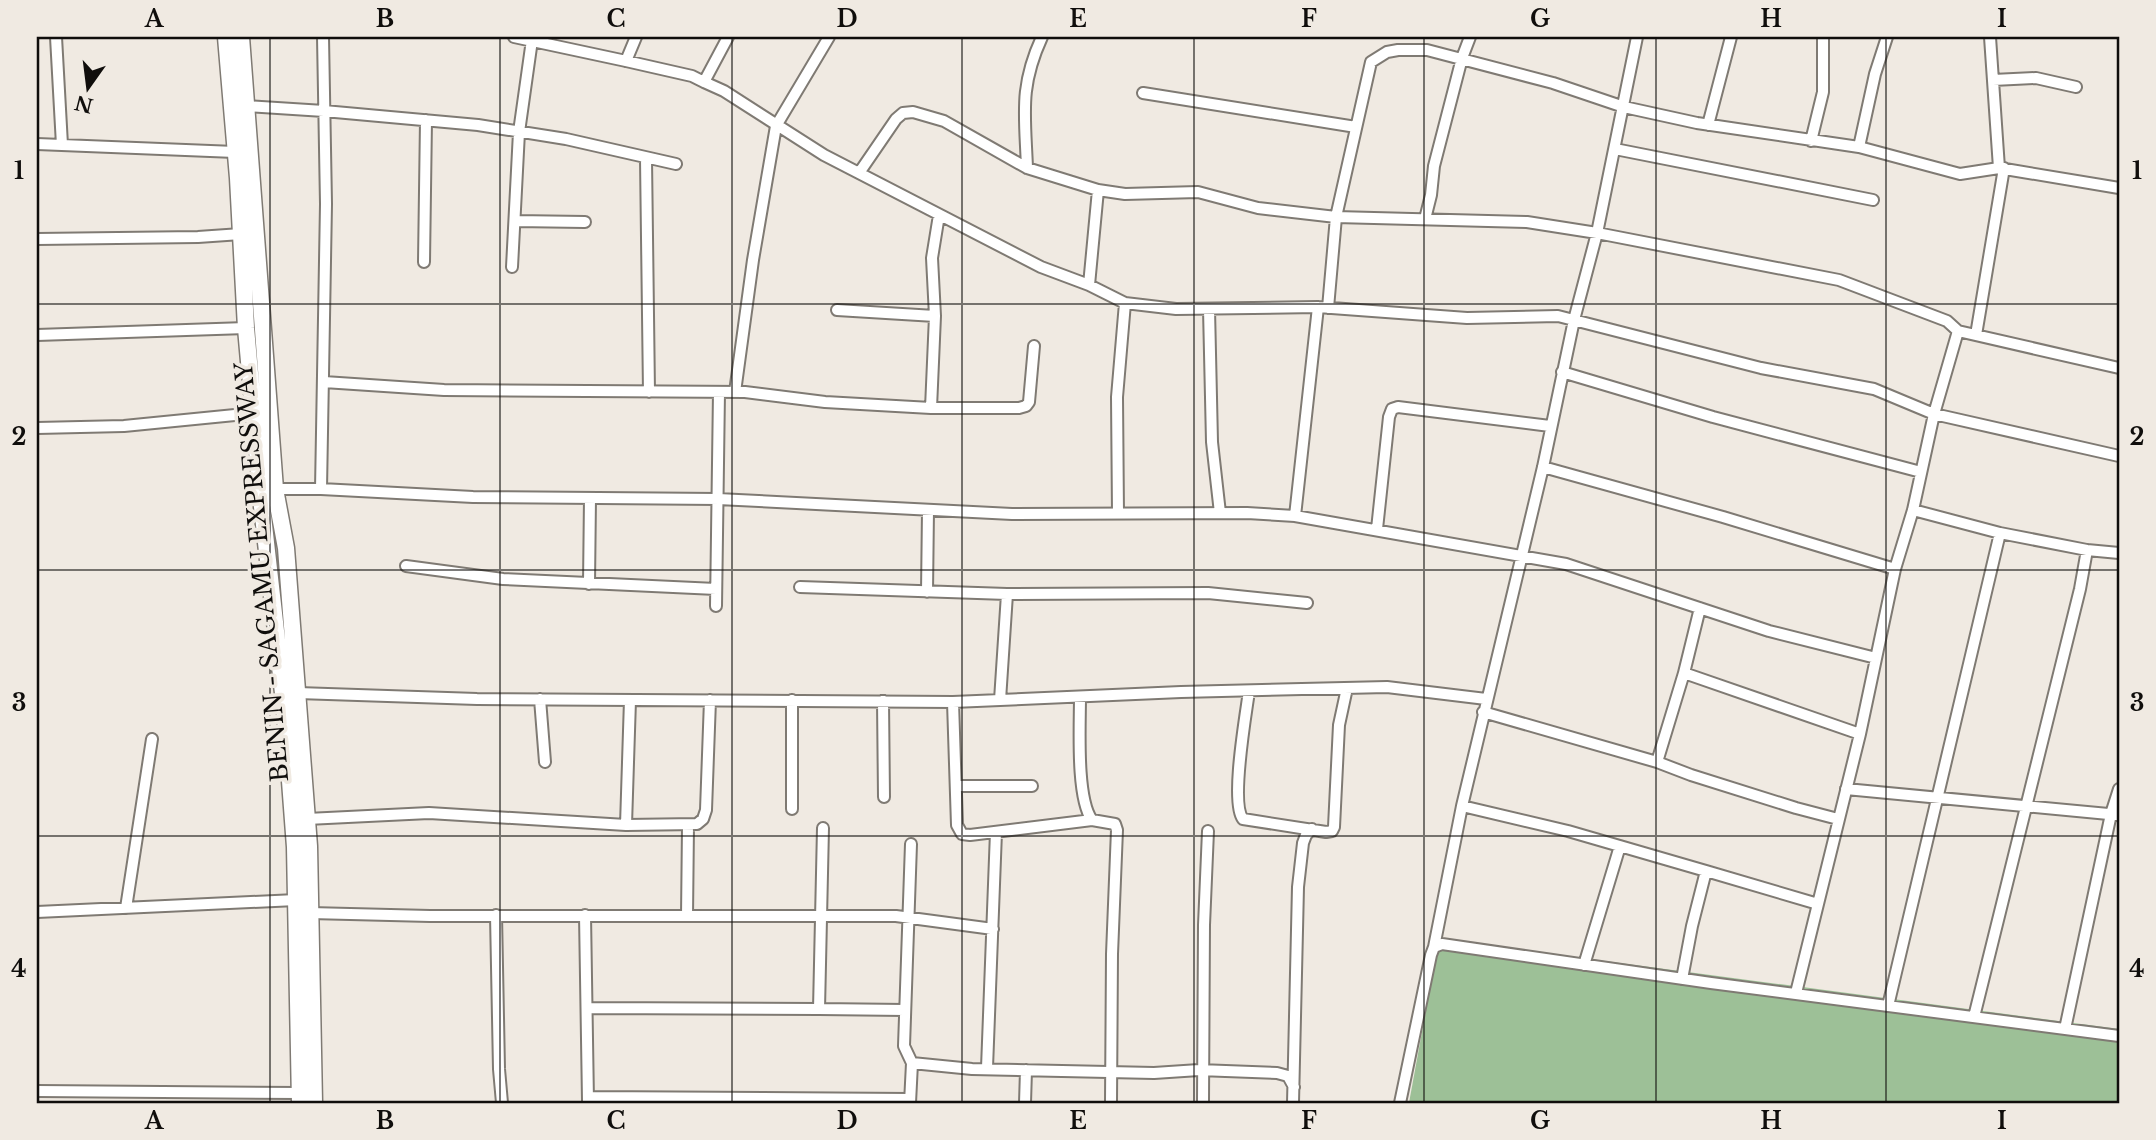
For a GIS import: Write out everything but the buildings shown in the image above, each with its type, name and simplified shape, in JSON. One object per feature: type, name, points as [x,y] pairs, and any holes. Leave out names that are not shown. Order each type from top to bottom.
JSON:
[{"type":"highway","points":[[226,37],[246,328],[262,507],[284,702],[295,847],[300,1098]]},
{"type":"highway","name":"BENIN - SAGAMU EXPRESSWAY","points":[[241,37],[275,489],[286,548],[307,819],[314,1103]]},
{"type":"street","points":[[56,37],[62,145]]},
{"type":"street","points":[[321,489],[326,204],[323,37]]},
{"type":"street","points":[[514,37],[539,40],[692,76],[724,91],[776,126],[859,173],[939,215],[1041,267],[1089,285],[1125,303],[1176,309],[1323,308],[1467,318],[1558,316],[1761,368],[1874,389],[1934,414],[2119,456]]},
{"type":"street","points":[[626,61],[636,37]]},
{"type":"street","points":[[704,82],[728,37]]},
{"type":"street","points":[[735,392],[752,260],[776,126],[829,37]]},
{"type":"street","points":[[1027,167],[1024,98],[1031,62],[1042,37]]},
{"type":"street","points":[[1425,219],[1434,166],[1470,37]]},
{"type":"street","points":[[1400,1103],[1462,806],[1543,467],[1574,320],[1597,233],[1637,37]]},
{"type":"street","points":[[1708,125],[1731,37]]},
{"type":"street","points":[[1811,141],[1823,92],[1823,37]]},
{"type":"street","points":[[1859,148],[1886,37]]},
{"type":"street","points":[[1976,335],[2001,168],[1990,37]]},
{"type":"street","points":[[512,267],[519,132],[539,40]]},
{"type":"street","points":[[1295,516],[1336,217],[1371,62],[1387,52],[1427,50],[1553,83],[1624,107],[1708,125],[1859,148],[1959,174],[2001,168],[2119,188]]},
{"type":"street","points":[[1993,80],[2036,78],[2076,87]]},
{"type":"street","points":[[1143,93],[1356,127]]},
{"type":"street","points":[[246,106],[426,120],[519,132],[566,139],[676,164]]},
{"type":"street","points":[[859,173],[896,119],[903,113],[913,112],[944,121],[1027,167],[1098,190],[1125,194],[1198,192],[1258,208],[1336,217],[1517,221],[1597,233],[1839,280],[1941,318],[1958,331],[2119,368]]},
{"type":"street","points":[[424,262],[426,120]]},
{"type":"street","points":[[37,144],[234,152]]},
{"type":"street","points":[[1615,149],[1872,200]]},
{"type":"street","points":[[646,159],[649,392]]},
{"type":"street","points":[[1089,285],[1098,190]]},
{"type":"street","points":[[932,408],[935,316],[932,258],[939,215]]},
{"type":"street","points":[[514,221],[585,222]]},
{"type":"street","points":[[37,239],[241,234]]},
{"type":"street","points":[[1118,513],[1117,397],[1125,303]]},
{"type":"street","points":[[1209,309],[1212,442],[1220,513]]},
{"type":"street","points":[[837,310],[935,316]]},
{"type":"street","points":[[37,335],[246,328]]},
{"type":"street","points":[[1796,993],[1860,734],[1895,569],[1913,510],[1934,414],[1958,331]]},
{"type":"street","points":[[324,382],[444,390],[735,392],[825,402],[932,408],[1019,408],[1026,406],[1028,402],[1034,346]]},
{"type":"street","points":[[1562,372],[1713,417],[1922,472]]},
{"type":"street","points":[[716,606],[719,392]]},
{"type":"street","points":[[1377,529],[1392,410],[1398,407],[1550,426]]},
{"type":"street","points":[[37,428],[124,426],[255,413]]},
{"type":"street","points":[[1543,467],[1895,569]]},
{"type":"street","points":[[275,489],[472,497],[718,499],[1012,514],[1220,513],[1295,516],[1566,564],[1769,631],[1876,658]]},
{"type":"street","points":[[589,584],[590,498]]},
{"type":"street","points":[[927,592],[928,510]]},
{"type":"street","points":[[1913,510],[2000,533],[2087,550],[2119,552]]},
{"type":"street","points":[[1888,1006],[2000,533]]},
{"type":"street","points":[[1974,1017],[2080,589],[2087,550]]},
{"type":"street","points":[[406,566],[502,579],[716,589]]},
{"type":"street","points":[[800,587],[1007,594],[1208,593],[1307,603]]},
{"type":"street","points":[[1000,700],[1007,594]]},
{"type":"street","points":[[1657,762],[1700,608]]},
{"type":"street","points":[[1684,673],[1860,734]]},
{"type":"street","points":[[1248,691],[1237,789],[1238,813],[1242,819],[1326,832],[1332,831],[1334,827],[1339,725],[1346,688]]},
{"type":"street","points":[[298,693],[540,699],[953,702],[1396,688],[1486,699]]},
{"type":"street","points":[[1080,697],[1081,771],[1087,814],[1091,820]]},
{"type":"street","points":[[540,699],[545,762]]},
{"type":"street","points":[[307,819],[429,813],[626,825],[697,824],[703,819],[706,810],[710,699]]},
{"type":"street","points":[[626,825],[630,700]]},
{"type":"street","points":[[792,700],[792,808]]},
{"type":"street","points":[[883,701],[884,797]]},
{"type":"street","points":[[953,702],[958,830],[962,834],[1091,820],[1115,824],[1111,1103]]},
{"type":"street","points":[[1483,712],[1657,762],[1738,790],[1838,819]]},
{"type":"street","points":[[125,908],[152,739]]},
{"type":"street","points":[[956,786],[1032,786]]},
{"type":"street","points":[[1846,789],[2115,815]]},
{"type":"street","points":[[2065,1028],[2119,789]]},
{"type":"street","points":[[1462,806],[1620,846],[1818,904]]},
{"type":"street","points":[[687,916],[688,826]]},
{"type":"street","points":[[819,1009],[823,828]]},
{"type":"street","points":[[1293,1103],[1298,887],[1303,843],[1312,829]]},
{"type":"street","points":[[1203,1103],[1204,925],[1208,831]]},
{"type":"street","points":[[987,1068],[996,832]]},
{"type":"street","points":[[585,915],[588,1100],[910,1101],[912,1063],[904,1046],[911,844]]},
{"type":"street","points":[[1584,965],[1620,846]]},
{"type":"street","points":[[1682,979],[1706,871]]},
{"type":"street","points":[[37,912],[296,900]]},
{"type":"street","points":[[310,913],[430,916],[909,917],[993,929]]},
{"type":"street","points":[[496,915],[502,1103]]},
{"type":"street","points":[[1434,947],[1442,944],[1682,979],[2119,1035]]},
{"type":"street","points":[[587,1008],[905,1010]]},
{"type":"street","points":[[912,1063],[1026,1070],[1154,1073],[1204,1070],[1277,1073],[1288,1076],[1294,1087]]},
{"type":"street","points":[[1025,1103],[1026,1070]]},
{"type":"street","points":[[37,1091],[60,1097],[300,1098]]},
{"type":"green space","points":[[1439,939],[2119,1029],[2119,1103],[1409,1103]]}]
